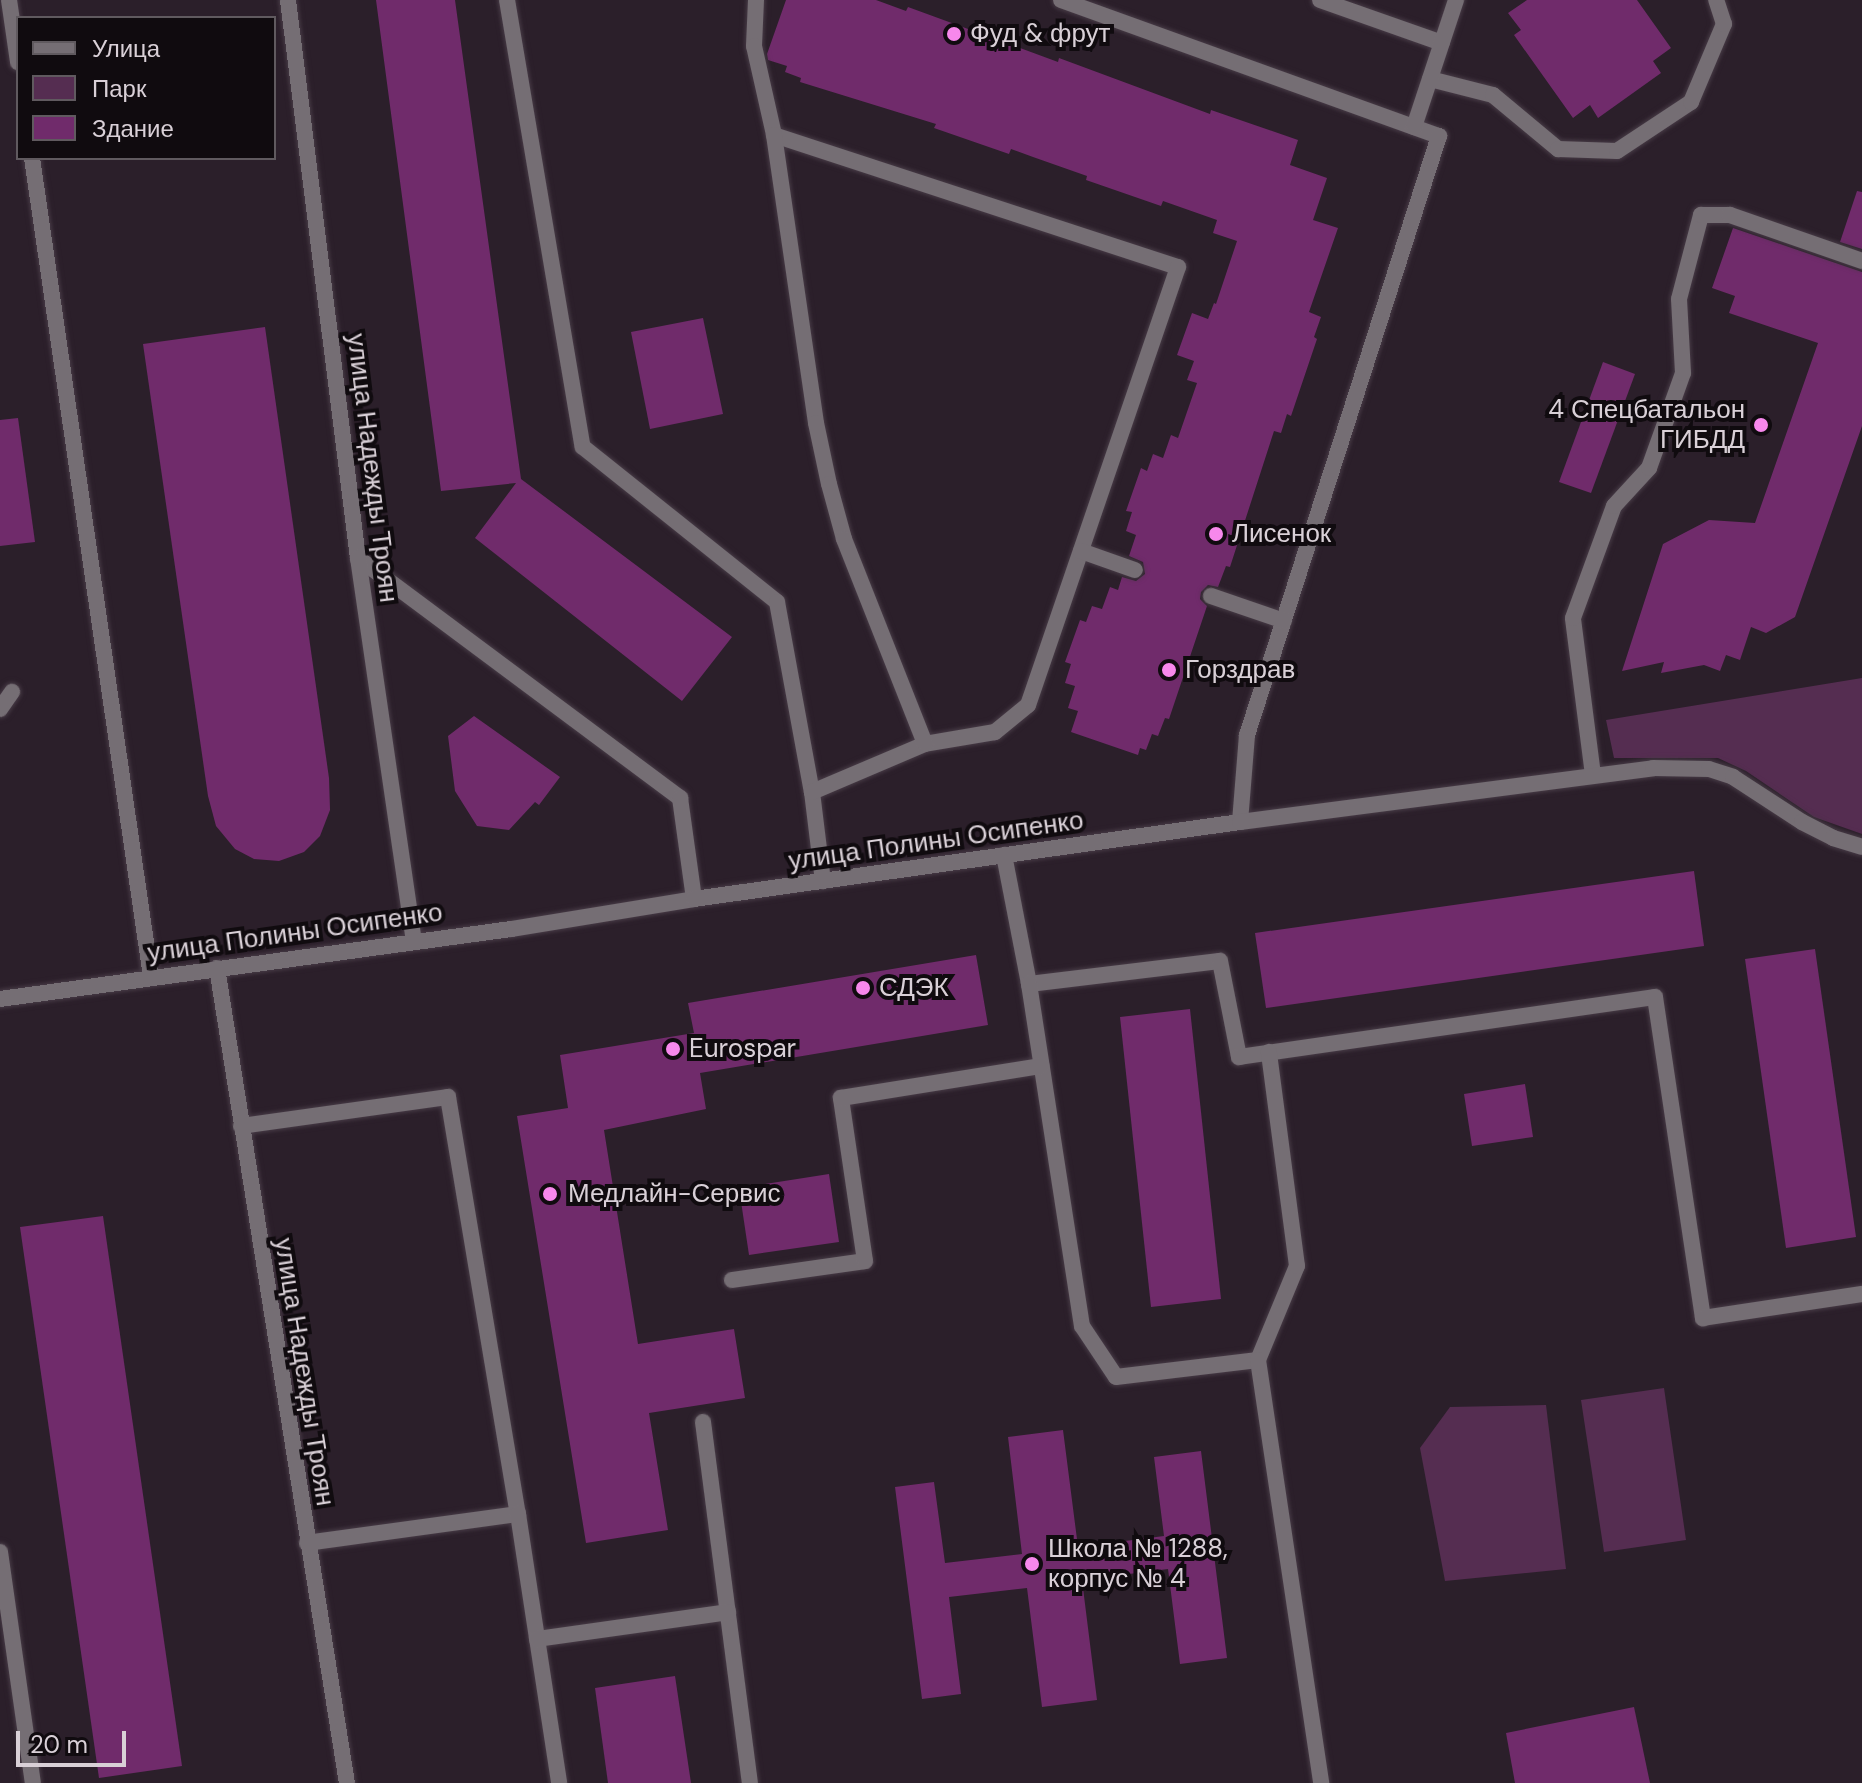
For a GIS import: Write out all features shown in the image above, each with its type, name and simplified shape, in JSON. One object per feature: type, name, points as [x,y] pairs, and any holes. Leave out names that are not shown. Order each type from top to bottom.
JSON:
[{"type":"street","points":[[9,0],[16,48]]},
{"type":"street","name":"улица Надежды Троян","points":[[288,0],[358,558],[414,940]]},
{"type":"street","points":[[507,0],[583,447],[777,602],[812,792],[823,881]]},
{"type":"street","points":[[756,0],[754,46],[774,135],[816,423],[829,484],[844,539],[925,744]]},
{"type":"street","points":[[1061,0],[1439,136],[1247,735],[1240,822]]},
{"type":"street","points":[[1320,0],[1442,43]]},
{"type":"street","points":[[1414,127],[1456,0]]},
{"type":"street","points":[[1430,79],[1493,95],[1558,149],[1617,151],[1691,102],[1724,24],[1716,0]]},
{"type":"street","points":[[774,135],[1178,267],[1028,705],[995,732],[925,744],[812,792]]},
{"type":"street","points":[[32,160],[151,977]]},
{"type":"street","points":[[1593,775],[1573,618],[1614,506],[1649,468],[1683,373],[1679,299],[1701,215],[1730,215],[1862,261]]},
{"type":"street","points":[[1081,551],[1135,570]]},
{"type":"street","points":[[358,558],[680,798],[694,899]]},
{"type":"street","points":[[1211,596],[1284,621]]},
{"type":"street","points":[[0,709],[12,692]]},
{"type":"street","name":"улица Полины Осипенко","points":[[0,999],[511,929],[694,899],[1240,822],[1668,767],[1709,769],[1733,777],[1823,833],[1862,847]]},
{"type":"street","points":[[1004,855],[1029,984],[1082,1326],[1116,1377],[1258,1360]]},
{"type":"street","points":[[1029,984],[1220,961],[1239,1057],[1655,997],[1703,1318],[1862,1294]]},
{"type":"street","name":"улица Надежды Троян","points":[[217,968],[347,1783]]},
{"type":"street","points":[[1269,1052],[1297,1266],[1258,1360],[1321,1783]]},
{"type":"street","points":[[732,1280],[865,1261],[841,1098],[1041,1066]]},
{"type":"street","points":[[241,1126],[448,1097],[518,1514],[559,1783]]},
{"type":"street","points":[[703,1422],[750,1783]]},
{"type":"street","points":[[307,1543],[518,1514]]},
{"type":"street","points":[[0,1552],[33,1783]]},
{"type":"street","points":[[537,1639],[728,1612]]},
{"type":"green space","points":[[1862,678],[1862,834],[1814,817],[1746,771],[1718,758],[1614,758],[1606,720]]},
{"type":"green space","points":[[1664,1388],[1686,1540],[1604,1552],[1581,1400]]},
{"type":"green space","points":[[1546,1405],[1566,1569],[1445,1581],[1420,1448],[1450,1407]]},
{"type":"building","points":[[376,0],[455,0],[521,479],[732,637],[682,701],[475,538],[516,483],[441,491]]},
{"type":"building","points":[[786,0],[876,0],[906,11],[908,7],[1210,114],[1211,110],[1298,140],[1290,165],[1327,178],[1313,220],[1338,228],[1309,312],[1321,317],[1314,337],[1317,339],[1291,416],[1287,414],[1281,433],[1274,431],[1230,567],[1226,566],[1218,587],[1208,585],[1201,592],[1200,599],[1207,606],[1169,719],[1165,718],[1158,736],[1152,734],[1146,750],[1140,748],[1138,755],[1071,732],[1078,711],[1068,708],[1075,686],[1065,683],[1071,664],[1065,662],[1080,620],[1086,622],[1092,606],[1102,609],[1110,587],[1118,590],[1122,577],[1136,581],[1145,574],[1143,562],[1129,556],[1136,535],[1126,531],[1132,512],[1126,511],[1141,468],[1147,471],[1153,454],[1163,458],[1171,435],[1178,438],[1197,383],[1187,380],[1194,361],[1177,355],[1192,313],[1208,319],[1216,304],[1237,241],[1213,233],[1217,220],[1163,201],[1161,206],[1011,149],[1009,154],[934,128],[936,124],[800,82],[801,78],[785,72],[787,66],[768,60],[767,54]]},
{"type":"building","points":[[1527,0],[1637,0],[1671,48],[1653,61],[1661,73],[1598,118],[1590,105],[1573,118],[1514,35],[1521,30],[1508,13]]},
{"type":"building","points":[[1857,191],[1862,192],[1862,249],[1840,242]]},
{"type":"building","points":[[1733,228],[1862,272],[1862,426],[1795,617],[1766,633],[1751,627],[1740,660],[1726,655],[1720,671],[1704,665],[1661,673],[1664,662],[1622,671],[1663,544],[1709,520],[1755,523],[1818,343],[1729,313],[1735,296],[1712,288]]},
{"type":"building","points":[[703,318],[723,414],[650,429],[631,332]]},
{"type":"building","points":[[265,327],[329,778],[330,810],[320,836],[304,852],[279,861],[254,859],[235,849],[216,826],[208,796],[143,344]]},
{"type":"building","points":[[1603,362],[1635,374],[1591,493],[1559,482]]},
{"type":"building","points":[[18,418],[35,542],[0,546],[0,420]]},
{"type":"building","points":[[474,716],[560,777],[539,805],[535,802],[509,830],[477,826],[455,791],[448,736]]},
{"type":"building","points":[[1694,871],[1704,946],[1266,1008],[1255,933]]},
{"type":"building","points":[[1815,949],[1856,1237],[1786,1248],[1745,959]]},
{"type":"building","points":[[976,955],[988,1025],[700,1073],[706,1109],[604,1130],[638,1344],[734,1329],[745,1398],[649,1413],[668,1530],[586,1543],[517,1116],[568,1108],[560,1055],[694,1033],[688,1003]]},
{"type":"building","points":[[1190,1009],[1221,1299],[1151,1307],[1120,1017]]},
{"type":"building","points":[[1525,1084],[1533,1137],[1472,1146],[1464,1094]]},
{"type":"building","points":[[829,1174],[839,1242],[749,1255],[739,1188]]},
{"type":"building","points":[[103,1216],[182,1766],[99,1778],[20,1227]]},
{"type":"building","points":[[1063,1430],[1078,1547],[1164,1536],[1154,1457],[1201,1451],[1227,1658],[1180,1664],[1168,1569],[1082,1580],[1097,1700],[1042,1707],[1027,1588],[949,1597],[961,1694],[922,1699],[895,1487],[934,1482],[945,1563],[1022,1554],[1008,1437]]},
{"type":"building","points":[[675,1676],[691,1783],[608,1783],[595,1688]]},
{"type":"building","points":[[1634,1707],[1650,1783],[1515,1783],[1506,1733]]},
{"type":"place","name":"Фуд & фрут","points":[[954,34]]},
{"type":"place","name":"4 Спецбатальон ГИБДД","points":[[1761,425]]},
{"type":"place","name":"Лисенок","points":[[1216,534]]},
{"type":"place","name":"Горздрав","points":[[1169,670]]},
{"type":"place","name":"СДЭК","points":[[863,988]]},
{"type":"place","name":"Eurospar","points":[[673,1049]]},
{"type":"place","name":"Медлайн-Сервис","points":[[550,1194]]},
{"type":"place","name":"Школа № 1288, корпус № 4","points":[[1032,1564]]}]
